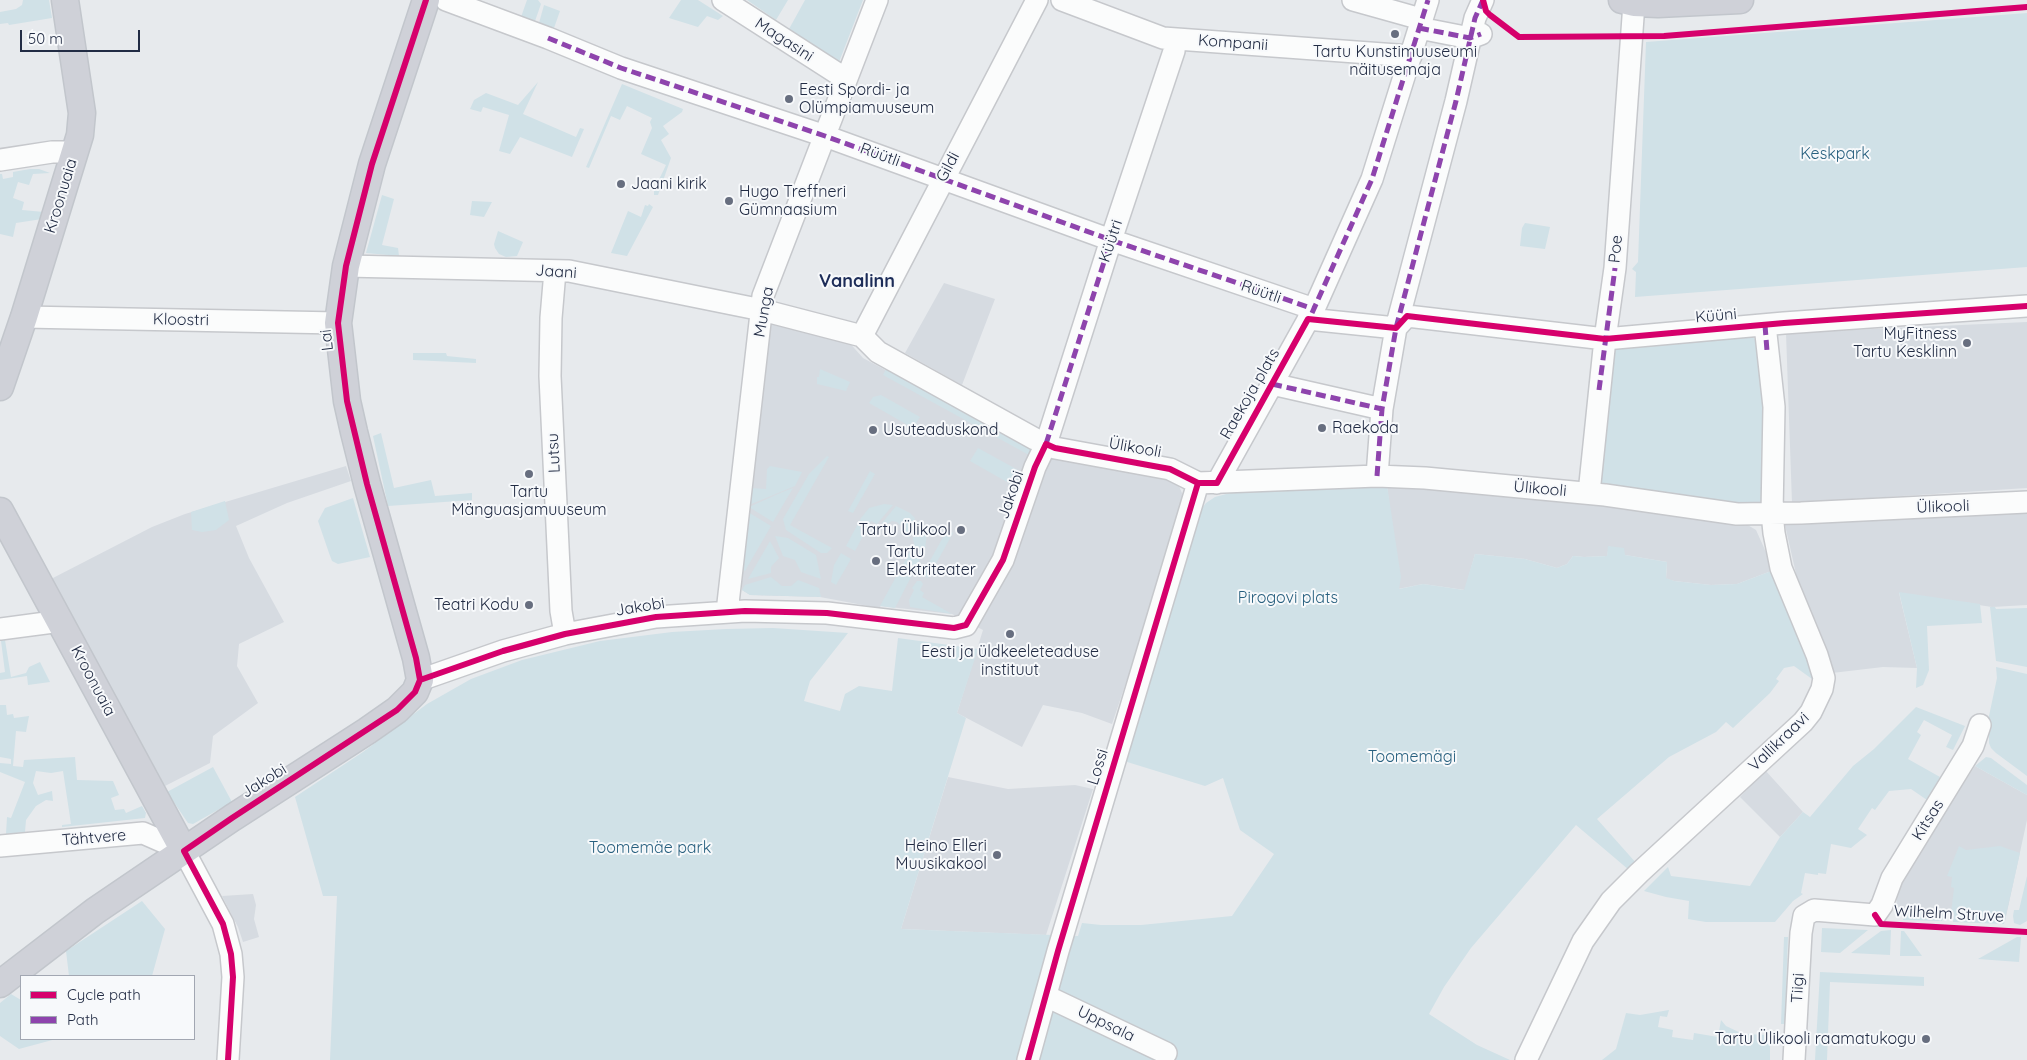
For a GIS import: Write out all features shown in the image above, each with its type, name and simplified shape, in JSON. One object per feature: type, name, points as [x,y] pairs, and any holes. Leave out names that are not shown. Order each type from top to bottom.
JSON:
[{"type":"main road","name":"Kroonuaia","points":[[0,387],[24,317],[80,135],[82,113],[65,0]]},
{"type":"main road","name":"Lai","points":[[420,680],[416,658],[367,484],[347,401],[338,323],[346,266],[372,164],[426,0]]},
{"type":"main road","points":[[1628,2],[1740,0]]},
{"type":"main road","name":"Kroonuaia","points":[[0,511],[184,851]]},
{"type":"main road","name":"Jakobi","points":[[0,984],[95,911],[397,710],[415,692],[420,680]]},
{"type":"street","name":"Rüütli","points":[[446,0],[548,38],[621,68],[825,136],[943,178],[1311,314],[1402,322]]},
{"type":"street","name":"Magasini","points":[[723,0],[846,79]]},
{"type":"street","name":"Munga","points":[[727,612],[763,296],[877,0]]},
{"type":"street","name":"Gildi","points":[[862,336],[1037,0]]},
{"type":"street","name":"Kompanii","points":[[1062,0],[1164,38],[1411,56]]},
{"type":"street","points":[[1353,0],[1423,16],[1476,36]]},
{"type":"street","points":[[1377,476],[1382,409],[1453,110],[1476,36],[1475,18],[1482,0]]},
{"type":"street","name":"Poe","points":[[1589,493],[1604,339],[1615,268],[1628,2]]},
{"type":"street","name":"Raekoja plats","points":[[1208,483],[1272,384],[1311,314],[1372,179],[1423,16]]},
{"type":"street","name":"Küütri","points":[[1046,444],[1111,240],[1174,52],[1176,39]]},
{"type":"street","points":[[0,160],[52,152],[75,152]]},
{"type":"street","name":"Jaani","points":[[346,266],[569,271],[762,310]]},
{"type":"street","name":"Lutsu","points":[[555,271],[551,318],[550,376],[561,611],[565,634]]},
{"type":"street","name":"Küüni","points":[[1402,322],[1604,339],[2027,306]]},
{"type":"street","name":"Ülikooli","points":[[762,310],[862,336],[878,352],[1055,448],[1170,469],[1208,483],[1377,476],[1425,478],[1589,493],[1737,514],[2027,502]]},
{"type":"street","name":"Kloostri","points":[[24,317],[338,323]]},
{"type":"street","name":"Vallikraavi","points":[[1526,1060],[1583,941],[1611,901],[1803,722],[1818,700],[1824,678],[1818,655],[1781,568],[1774,533],[1772,513],[1774,407],[1765,325]]},
{"type":"street","points":[[1272,384],[1382,409]]},
{"type":"street","name":"Jakobi","points":[[420,680],[503,651],[565,634],[656,617],[745,611],[827,613],[954,628],[966,625],[1003,560],[1035,467],[1046,444]]},
{"type":"street","name":"Lossi","points":[[1028,1060],[1046,996],[1208,483]]},
{"type":"street","points":[[0,629],[61,621]]},
{"type":"street","name":"Kitsas","points":[[1875,915],[1882,905],[1892,878],[1973,746],[1980,725]]},
{"type":"street","name":"Tähtvere","points":[[0,846],[143,833],[184,851]]},
{"type":"street","points":[[184,851],[223,924],[231,954],[233,977],[228,1060]]},
{"type":"street","name":"Wilhelm Struve","points":[[1804,916],[1814,910],[1875,915]]},
{"type":"street","name":"Tiigi","points":[[1794,1060],[1801,933],[1804,916]]},
{"type":"street","name":"Uppsala","points":[[1046,996],[1166,1053]]},
{"type":"shaded area","points":[[944,283],[995,299],[962,385],[905,353]]},
{"type":"shaded area","points":[[2027,322],[2027,488],[1792,503],[1786,333]]},
{"type":"shaded area","name":"Tartu Ülikool","points":[[770,323],[847,340],[863,358],[1032,449],[1177,481],[1184,498],[1172,546],[1112,724],[1082,713],[1043,705],[1022,747],[957,713],[983,630],[952,614],[881,606],[879,608],[820,597],[750,595],[742,590],[742,569]]},
{"type":"shaded area","points":[[346,466],[351,481],[287,503],[236,526],[249,558],[284,622],[239,644],[237,666],[258,703],[213,736],[210,763],[165,786],[51,579],[152,527],[185,514]]},
{"type":"shaded area","points":[[1387,485],[1612,504],[1746,524],[1756,530],[1774,570],[1737,584],[1711,585],[1674,581],[1666,579],[1667,562],[1625,555],[1609,546],[1607,556],[1573,556],[1567,564],[1557,568],[1525,559],[1475,554],[1465,590],[1423,584],[1398,589]]},
{"type":"shaded area","points":[[2027,511],[2027,605],[1992,607],[1899,593],[1917,668],[1883,667],[1832,673],[1799,587],[1785,525]]},
{"type":"shaded area","points":[[1975,766],[2027,795],[2027,820],[2005,921],[1896,907],[1899,881]]},
{"type":"shaded area","points":[[1765,770],[1803,812],[1780,837],[1740,797]]},
{"type":"shaded area","name":"Heino Elleri Muusikakool","points":[[948,777],[1008,789],[1075,785],[1093,789],[1046,935],[901,929]]},
{"type":"shaded area","points":[[253,894],[256,905],[254,919],[259,937],[243,942],[238,927],[222,896]]},
{"type":"green space","points":[[23,0],[49,0],[52,18],[9,25],[8,23],[0,24],[0,12],[16,9],[22,5]]},
{"type":"green space","points":[[527,0],[538,0],[541,4],[535,21],[521,17]]},
{"type":"green space","points":[[681,0],[698,0],[723,16],[718,20],[707,16],[698,27],[669,18]]},
{"type":"green space","points":[[747,0],[788,0],[776,20]]},
{"type":"green space","points":[[805,0],[863,0],[839,62],[789,29]]},
{"type":"green space","points":[[544,5],[560,11],[554,28],[539,23]]},
{"type":"green space","name":"Keskpark","points":[[2027,13],[2027,267],[1635,297],[1636,272],[1632,269],[1638,262],[1646,42]]},
{"type":"green space","points":[[538,82],[523,114],[576,137],[580,128],[584,129],[572,157],[520,137],[510,154],[499,151],[509,115],[483,107],[481,112],[470,109],[474,100],[486,93],[518,105]]},
{"type":"green space","points":[[622,84],[683,109],[682,112],[663,126],[669,134],[661,140],[671,158],[658,195],[654,195],[654,190],[666,165],[641,154],[652,128],[650,122],[652,118],[627,106],[620,120],[611,116],[589,168],[586,167]]},
{"type":"green space","points":[[39,169],[50,173],[33,174],[29,185],[18,182],[13,198],[24,202],[22,210],[44,212],[42,219],[16,223],[13,237],[0,234],[0,174],[2,174],[3,179],[13,177],[13,172]]},
{"type":"green space","points":[[382,195],[394,199],[382,245],[398,248],[399,256],[366,253]]},
{"type":"green space","points":[[472,201],[492,202],[484,217],[470,215]]},
{"type":"green space","points":[[649,204],[653,207],[627,256],[611,253],[628,211],[641,217],[645,205],[648,206]]},
{"type":"green space","points":[[1525,223],[1550,227],[1545,249],[1520,246],[1522,228]]},
{"type":"green space","points":[[498,231],[523,242],[517,256],[506,257],[499,254],[494,244]]},
{"type":"green space","points":[[1753,337],[1760,347],[1770,455],[1759,509],[1593,487],[1603,351],[1623,344]]},
{"type":"green space","points":[[413,353],[446,353],[447,356],[476,359],[476,363],[413,360]]},
{"type":"green space","points":[[820,369],[850,382],[846,391],[817,384]]},
{"type":"green space","points":[[886,369],[1032,449],[1029,455],[883,375]]},
{"type":"green space","points":[[881,395],[920,417],[913,428],[869,403],[873,397]]},
{"type":"green space","points":[[381,433],[394,488],[431,480],[435,496],[472,493],[472,500],[388,506],[373,436]]},
{"type":"green space","points":[[978,448],[1018,470],[1019,476],[1014,486],[970,461]]},
{"type":"green space","points":[[827,456],[829,457],[790,525],[832,548],[827,553],[821,553],[786,530],[783,519],[809,474]]},
{"type":"green space","points":[[770,466],[802,472],[795,486],[749,505],[751,488],[766,489],[767,469]]},
{"type":"green space","points":[[870,471],[875,474],[853,513],[848,511]]},
{"type":"green space","name":"Toomemäe park","points":[[1387,485],[1401,577],[1399,589],[1423,584],[1464,590],[1475,554],[1525,559],[1557,568],[1567,564],[1573,556],[1607,556],[1608,546],[1624,548],[1625,555],[1667,562],[1666,578],[1674,581],[1711,585],[1737,584],[1774,570],[1788,594],[1813,677],[1812,679],[1794,666],[1784,668],[1776,679],[1779,681],[1770,693],[1733,728],[1726,722],[1716,732],[1669,757],[1597,819],[1637,864],[1629,870],[1576,825],[1471,948],[1444,987],[1429,1014],[1477,1045],[1510,1060],[330,1060],[337,896],[323,896],[295,797],[363,752],[427,704],[471,679],[522,660],[600,641],[672,632],[726,629],[773,628],[848,633],[810,681],[804,701],[840,711],[845,694],[859,686],[892,691],[898,638],[978,649],[957,713],[966,718],[901,929],[1078,936],[1082,923],[1141,925],[1232,916],[1274,854],[1240,830],[1223,778],[1205,786],[1124,761],[1199,512],[1206,503],[1215,497],[1230,493]]},
{"type":"green space","points":[[793,488],[773,522],[749,507],[780,493]]},
{"type":"green space","points":[[353,498],[370,557],[338,564],[332,561],[318,521],[325,508]]},
{"type":"green space","points":[[225,501],[229,520],[216,530],[202,532],[192,530],[191,512]]},
{"type":"green space","points":[[884,504],[893,505],[877,524],[871,521],[855,551],[846,546],[861,518],[869,508]]},
{"type":"green space","points":[[896,506],[910,513],[915,518],[909,538],[904,535],[903,528],[897,522],[892,521],[885,525],[882,523]]},
{"type":"green space","points":[[748,512],[771,526],[745,571],[742,569]]},
{"type":"green space","points":[[918,521],[927,532],[925,550],[895,608],[880,606],[914,544],[913,539]]},
{"type":"green space","points":[[947,530],[953,533],[928,578],[922,575]]},
{"type":"green space","points":[[775,536],[788,538],[816,555],[821,579],[801,572],[795,560],[783,556]]},
{"type":"green space","points":[[770,541],[779,558],[771,567],[771,573],[748,579]]},
{"type":"green space","points":[[841,553],[851,559],[836,585],[831,582],[834,565]]},
{"type":"green space","points":[[771,577],[782,586],[791,586],[798,580],[819,588],[821,597],[750,595],[742,590],[745,585]]},
{"type":"green space","points":[[917,581],[921,581],[923,584],[920,590],[924,593],[922,597],[952,614],[910,607],[909,600],[914,590],[912,588]]},
{"type":"green space","points":[[1899,592],[1980,604],[1982,623],[1927,626],[1929,670],[1923,685],[1916,688],[1917,668]]},
{"type":"green space","points":[[1990,607],[1995,607],[1996,609],[2027,608],[2027,667],[1996,661]]},
{"type":"green space","points":[[5,640],[11,677],[26,673],[29,667],[40,662],[50,682],[28,685],[27,676],[0,680],[0,673],[5,672],[1,641]]},
{"type":"green space","points":[[1996,667],[2027,674],[2027,776],[1996,753],[1989,743],[1989,716],[1997,678]]},
{"type":"green space","points":[[0,705],[6,705],[7,715],[13,714],[14,718],[29,716],[26,732],[16,731],[13,766],[23,767],[24,760],[75,757],[77,780],[113,781],[119,795],[111,798],[115,810],[124,809],[126,813],[142,806],[146,813],[145,818],[62,827],[62,825],[71,824],[63,771],[51,773],[36,771],[33,783],[38,795],[52,791],[53,801],[46,800],[36,806],[26,820],[25,832],[6,834],[7,817],[11,818],[25,782],[0,772],[0,763],[11,764],[11,759],[0,757]]},
{"type":"green space","points":[[1916,707],[1965,726],[1953,750],[1946,747],[1952,735],[1924,720],[1917,732],[1921,735],[1908,759],[1940,777],[1927,800],[1911,789],[1889,791],[1875,810],[1872,808],[1858,829],[1867,835],[1851,848],[1831,844],[1826,874],[1805,873],[1801,893],[1803,894],[1793,901],[1775,922],[1706,922],[1688,919],[1689,901],[1644,891],[1668,867],[1671,876],[1750,886],[1780,837],[1803,812],[1810,817],[1853,766],[1874,749]]},
{"type":"green space","points":[[1986,757],[1991,758],[2027,785],[2027,795],[1975,766]]},
{"type":"green space","points":[[213,767],[232,802],[193,824],[188,823],[167,792]]},
{"type":"green space","points":[[1959,846],[1966,850],[2000,846],[2020,853],[2004,924],[1953,922],[1954,914],[1951,913],[1954,888],[1951,887],[1952,877],[1947,876]]},
{"type":"green space","points":[[2027,876],[2027,921],[2020,925],[2014,923],[2013,916],[2014,910],[2019,910]]},
{"type":"green space","points":[[142,901],[165,929],[152,975],[69,975],[66,951]]},
{"type":"green space","points":[[1905,908],[1945,913],[1942,921],[1903,920]]},
{"type":"green space","points":[[1822,928],[1868,930],[1840,953],[1821,952]]},
{"type":"green space","points":[[1891,930],[1890,955],[1851,953],[1881,931]]},
{"type":"green space","points":[[1901,931],[1904,931],[1922,956],[1900,956]]},
{"type":"green space","points":[[1784,937],[1788,937],[1785,1024],[1781,1024]]},
{"type":"green space","points":[[2017,937],[2021,937],[2019,962],[1978,959]]},
{"type":"green space","points":[[1820,972],[1924,977],[1924,986],[1830,982],[1827,1060],[1815,1060]]},
{"type":"green space","points":[[11,994],[20,999],[20,1040],[52,1040],[19,1049],[0,1036],[0,1003]]},
{"type":"green space","points":[[1669,1010],[1667,1017],[1660,1016],[1658,1027],[1673,1030],[1672,1037],[1693,1040],[1694,1033],[1718,1037],[1721,1020],[1726,1026],[1743,1034],[1770,1035],[1770,1060],[1602,1060],[1616,1049],[1626,1013],[1640,1015]]},
{"type":"marked path","points":[[1312,313],[1372,179],[1428,0]]},
{"type":"marked path","points":[[1377,476],[1382,409],[1396,328],[1456,101],[1475,18],[1483,0]]},
{"type":"marked path","points":[[1419,28],[1470,38],[1481,34]]},
{"type":"marked path","points":[[548,38],[621,68],[825,136],[1111,240],[1314,309]]},
{"type":"marked path","points":[[1046,444],[1111,240]]},
{"type":"marked path","points":[[1599,390],[1615,268]]},
{"type":"marked path","points":[[1765,325],[1767,351]]},
{"type":"marked path","points":[[1272,384],[1382,409]]},
{"type":"cycle path","points":[[420,680],[416,658],[367,484],[347,401],[338,323],[346,266],[372,164],[426,0]]},
{"type":"cycle path","points":[[1483,0],[1486,11],[1519,37],[1664,36],[2027,7]]},
{"type":"cycle path","points":[[228,1060],[233,977],[231,954],[223,924],[184,851],[397,710],[415,692],[420,680],[503,651],[565,634],[656,617],[745,611],[827,613],[954,628],[966,625],[1003,560],[1035,467],[1046,444],[1055,448],[1170,469],[1198,483],[1217,483],[1308,319],[1396,328],[1407,316],[1605,339],[1784,323],[2027,306]]},
{"type":"cycle path","points":[[1028,1060],[1058,951],[1198,483]]},
{"type":"cycle path","points":[[1875,915],[1881,924],[2027,932]]},
{"type":"place","name":"Tartu Kunstimuuseumi näitusemaja","points":[[1395,34]]},
{"type":"place","name":"Eesti Spordi- ja Olümpiamuuseum","points":[[789,99]]},
{"type":"place","name":"Jaani kirik","points":[[621,184]]},
{"type":"place","name":"Hugo Treffneri Gümnaasium","points":[[729,201]]},
{"type":"place","name":"MyFitness Tartu Kesklinn","points":[[1967,343]]},
{"type":"place","name":"Raekoda","points":[[1322,428]]},
{"type":"place","name":"Usuteaduskond","points":[[873,430]]},
{"type":"place","name":"Tartu Mänguasjamuuseum","points":[[529,474]]},
{"type":"place","name":"Tartu Ülikool","points":[[961,530]]},
{"type":"place","name":"Tartu Elektriteater","points":[[876,561]]},
{"type":"place","name":"Teatri Kodu","points":[[529,605]]},
{"type":"place","name":"Eesti ja üldkeeleteaduse instituut","points":[[1010,634]]},
{"type":"place","name":"Heino Elleri Muusikakool","points":[[997,855]]},
{"type":"place","name":"Tartu Ülikooli raamatukogu","points":[[1926,1039]]},
{"type":"district","name":"Vanalinn","points":[[857,282]]},
{"type":"park label","name":"Pirogovi plats","points":[[1288,598]]},
{"type":"park label","name":"Toomemägi","points":[[1412,757]]}]
